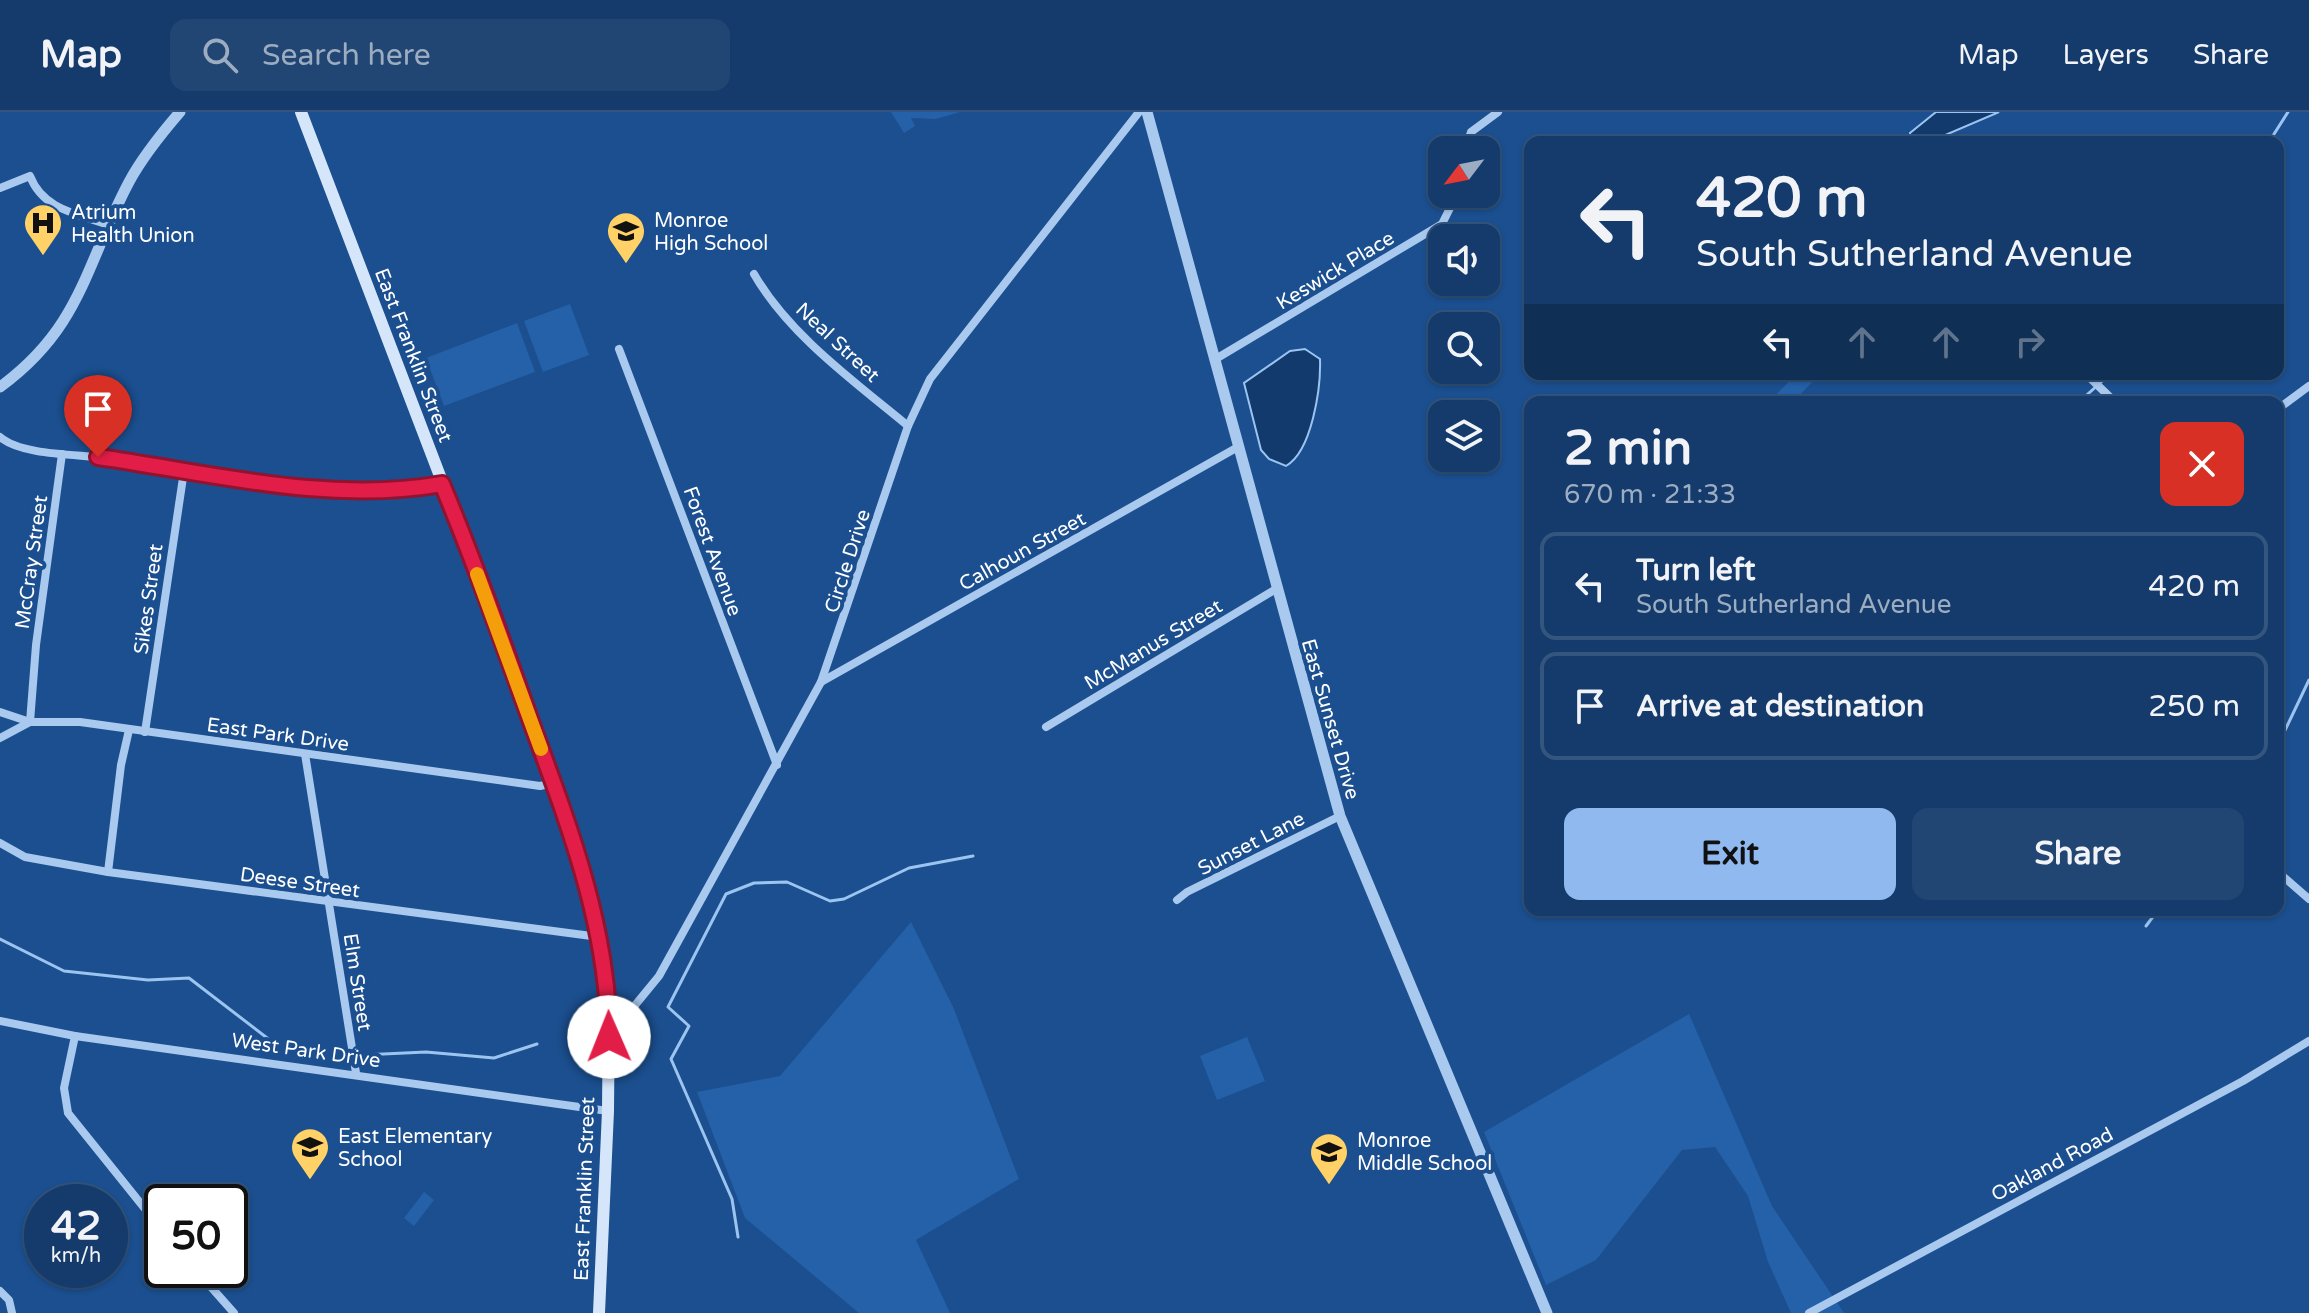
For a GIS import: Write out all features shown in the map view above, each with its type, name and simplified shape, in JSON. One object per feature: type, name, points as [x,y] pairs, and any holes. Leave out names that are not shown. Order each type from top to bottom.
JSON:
[{"type":"main road","name":"East Franklin Street","points":[[301,112],[575,840],[599,937],[609,1001],[608,1111],[599,1313]]},
{"type":"street","points":[[0,387],[38,356],[65,323],[109,225],[149,149],[180,112]]},
{"type":"street","name":"Circle Drive","points":[[609,1037],[659,976],[821,682],[908,426],[930,379],[1139,112]]},
{"type":"street","name":"East Sunset Drive","points":[[1147,112],[1340,816],[1547,1313]]},
{"type":"street","points":[[1470,136],[1498,112]]},
{"type":"street","points":[[0,188],[30,176],[40,196],[53,205],[109,225]]},
{"type":"street","name":"Keswick Place","points":[[1214,360],[1442,224],[1450,208]]},
{"type":"street","name":"Neal Street","points":[[754,274],[784,314],[849,377],[908,426]]},
{"type":"street","name":"Forest Avenue","points":[[619,349],[777,765]]},
{"type":"street","points":[[2092,380],[2109,396]]},
{"type":"street","points":[[2284,405],[2309,386]]},
{"type":"street","points":[[0,437],[20,446],[62,454],[231,480],[359,491],[442,484]]},
{"type":"street","name":"Calhoun Street","points":[[821,682],[1238,447]]},
{"type":"street","name":"McCray Street","points":[[30,722],[36,645],[62,454]]},
{"type":"street","name":"Sikes Street","points":[[145,732],[184,471]]},
{"type":"street","name":"McManus Street","points":[[1046,727],[1276,589]]},
{"type":"street","name":"East Park Drive","points":[[0,712],[30,722],[80,722],[540,786],[554,783]]},
{"type":"street","points":[[0,738],[30,722]]},
{"type":"street","points":[[108,872],[121,765],[129,730]]},
{"type":"street","name":"Elm Street","points":[[305,754],[356,1073]]},
{"type":"street","name":"Sunset Lane","points":[[1177,900],[1187,892],[1340,816]]},
{"type":"street","name":"Deese Street","points":[[0,843],[25,857],[108,872],[599,937]]},
{"type":"street","points":[[2284,877],[2309,899]]},
{"type":"street","name":"West Park Drive","points":[[0,1021],[75,1036],[356,1073],[608,1111]]},
{"type":"street","points":[[75,1036],[64,1088],[68,1113],[144,1208]]},
{"type":"street","name":"Oakland Road","points":[[1809,1313],[2243,1081],[2309,1041]]},
{"type":"street","points":[[212,1288],[234,1313]]},
{"type":"street","points":[[0,1291],[9,1300],[12,1313]]},
{"type":"shaded area","points":[[891,112],[960,112],[936,119],[911,118],[915,126],[904,133]]},
{"type":"shaded area","points":[[1936,112],[1999,112],[1943,136],[1910,136]]},
{"type":"shaded area","points":[[570,304],[589,355],[543,372],[524,321]]},
{"type":"shaded area","points":[[517,323],[535,372],[444,406],[426,358]]},
{"type":"shaded area","points":[[1305,349],[1320,359],[1317,402],[1302,447],[1286,466],[1269,459],[1261,450],[1244,383],[1290,351]]},
{"type":"shaded area","points":[[1791,380],[1814,380],[1799,396],[1774,396]]},
{"type":"shaded area","points":[[911,922],[954,1009],[1019,1179],[916,1240],[950,1313],[859,1313],[745,1218],[697,1092],[780,1076]]},
{"type":"shaded area","points":[[1689,1014],[1772,1206],[1844,1313],[1791,1313],[1768,1262],[1748,1196],[1715,1147],[1682,1150],[1596,1260],[1546,1285],[1484,1132]]},
{"type":"shaded area","points":[[1247,1037],[1265,1081],[1217,1100],[1200,1056]]},
{"type":"shaded area","points":[[424,1192],[434,1200],[414,1226],[404,1218]]},
{"type":"waterway","points":[[2273,136],[2288,112]]},
{"type":"waterway","points":[[2086,396],[2103,380]]},
{"type":"waterway","points":[[2284,732],[2309,680]]},
{"type":"waterway","points":[[738,1237],[732,1199],[671,1059],[689,1026],[668,1007],[726,894],[754,883],[787,882],[830,901],[844,899],[909,868],[973,856]]},
{"type":"waterway","points":[[2146,926],[2154,916]]},
{"type":"waterway","points":[[0,939],[64,971],[148,980],[189,978],[275,1044]]},
{"type":"waterway","points":[[362,1055],[426,1052],[494,1058],[537,1044]]},
{"type":"slow traffic","points":[[477,574],[541,749]]},
{"type":"place","name":"Atrium Health Union","points":[[43,257]]},
{"type":"place","name":"Monroe High School","points":[[626,265]]},
{"type":"place","name":"East Elementary School","points":[[310,1181]]},
{"type":"place","name":"Monroe Middle School","points":[[1329,1186]]},
{"type":"route","points":[[98,457],[231,480],[359,491],[442,484],[575,840],[599,937],[609,1001],[609,1037]]}]
